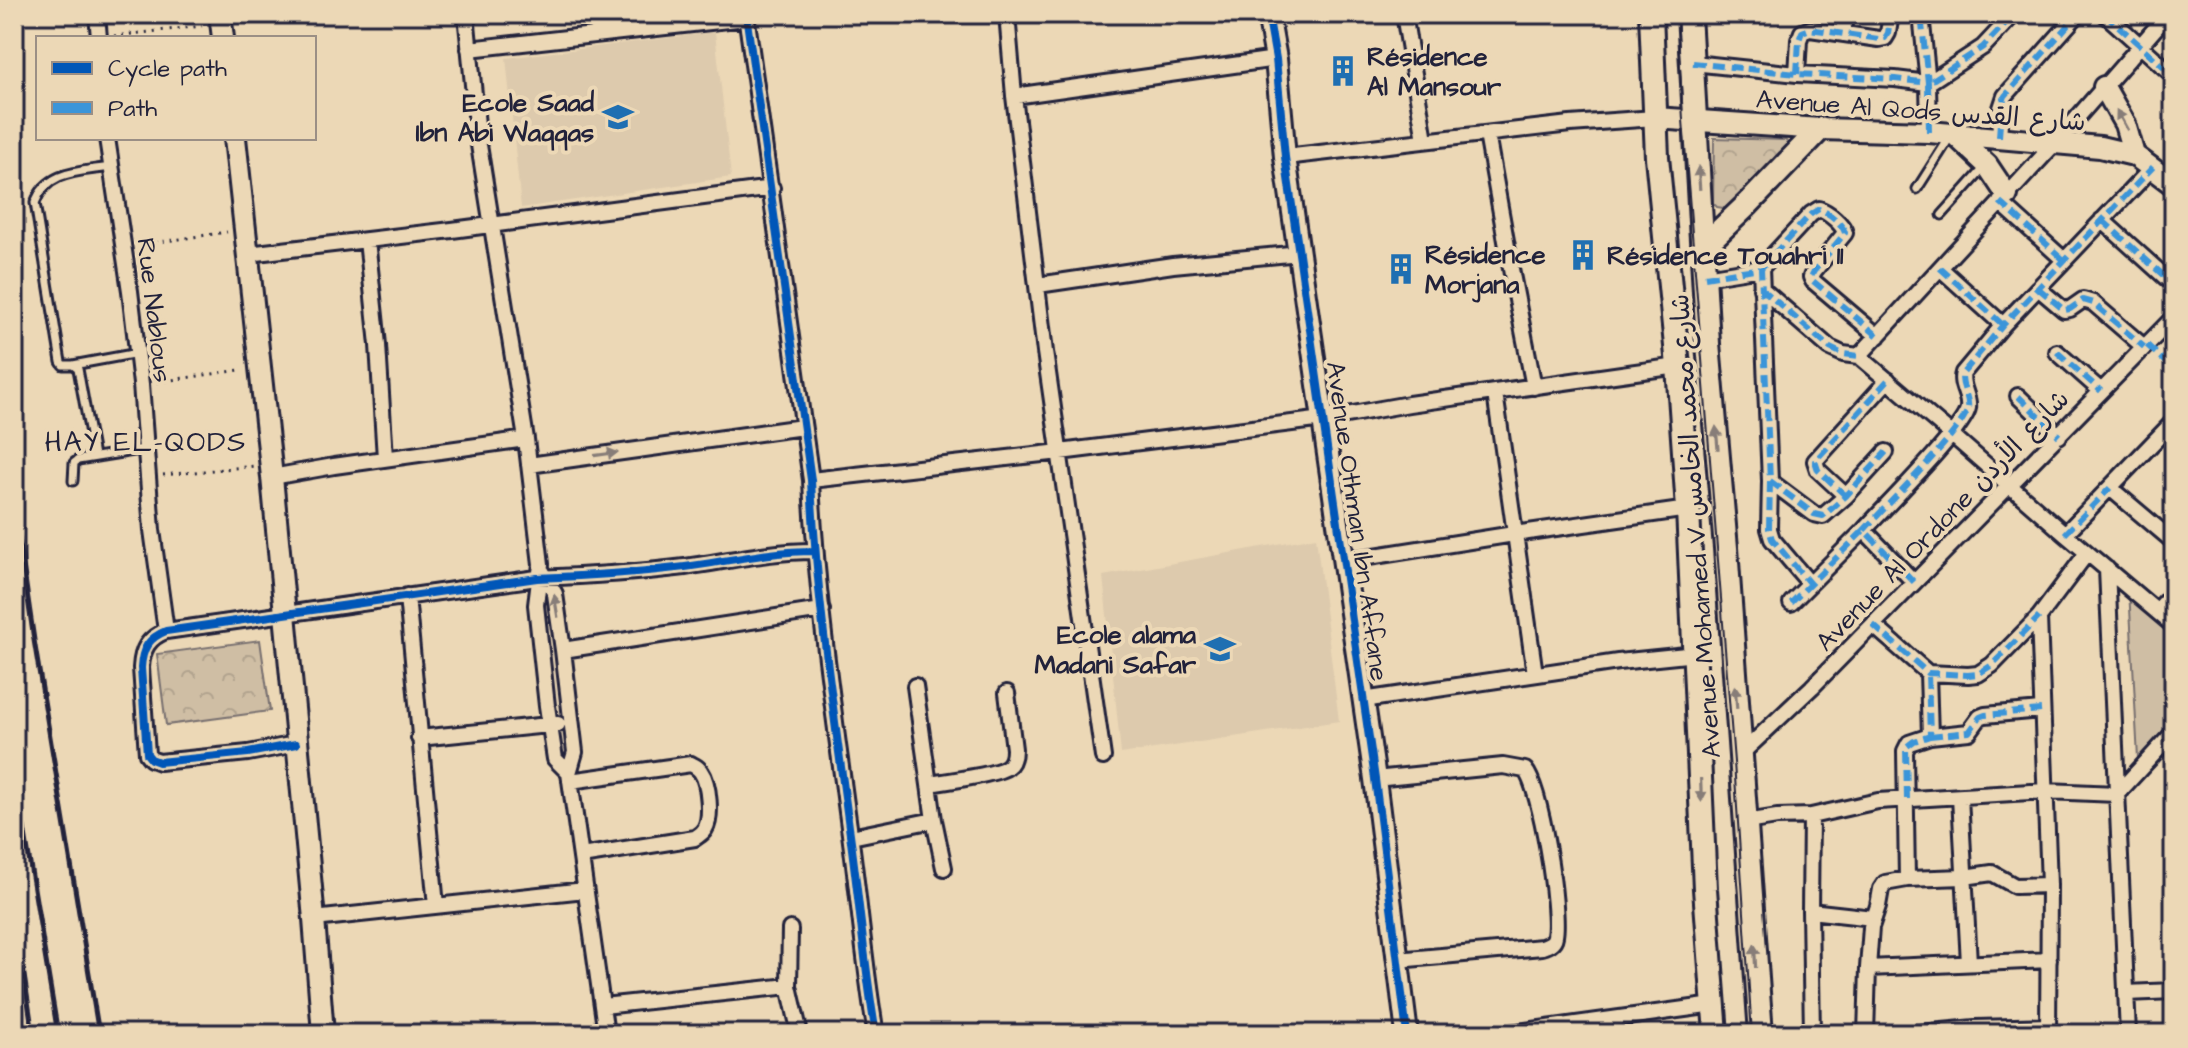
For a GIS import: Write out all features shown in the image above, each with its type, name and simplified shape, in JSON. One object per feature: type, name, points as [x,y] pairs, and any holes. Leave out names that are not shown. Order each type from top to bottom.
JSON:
[{"type":"main road","name":"Avenue Mohamed V شارع محمد الخامس","points":[[1651,14],[1655,118],[1688,509],[1705,889],[1716,1034]]},
{"type":"main road","name":"Avenue Mohamed V شارع محمد الخامس","points":[[1689,14],[1708,344],[1761,1034]]},
{"type":"main road","points":[[1704,246],[1820,129]]},
{"type":"street","points":[[97,14],[99,36]]},
{"type":"street","points":[[466,14],[479,145],[526,439],[542,575],[536,605],[550,725],[555,759],[569,777]]},
{"type":"street","points":[[605,14],[606,33]]},
{"type":"street","points":[[1007,14],[1045,352],[1103,757]]},
{"type":"street","name":"Avenue Othman Ibn Affane","points":[[1268,14],[1276,59],[1285,157],[1375,779],[1407,1034]]},
{"type":"street","points":[[1404,14],[1425,140]]},
{"type":"street","points":[[1843,34],[1845,14]]},
{"type":"street","points":[[1797,74],[1802,32],[1810,29],[1885,38],[1891,14]]},
{"type":"street","points":[[1921,14],[1929,132]]},
{"type":"street","points":[[1693,63],[1928,83],[1983,47],[2014,14]]},
{"type":"street","points":[[1999,137],[2005,96],[2078,14]]},
{"type":"street","points":[[2105,14],[2174,76]]},
{"type":"street","points":[[469,49],[746,16],[811,480],[814,551],[851,837],[865,974],[876,1034]]},
{"type":"street","points":[[1859,356],[2055,143],[2162,16]]},
{"type":"street","points":[[1014,96],[1276,59]]},
{"type":"street","points":[[2104,87],[2125,124],[2134,155]]},
{"type":"street","points":[[1285,157],[1570,124],[1655,118]]},
{"type":"street","name":"Avenue Al Qods شارع القدس","points":[[1655,118],[1820,129],[1953,133],[2100,147],[2134,155],[2174,185]]},
{"type":"street","points":[[1953,133],[1987,165],[2004,198],[2064,260]]},
{"type":"street","points":[[1487,134],[1534,387]]},
{"type":"street","name":"Rue Nablous","points":[[107,140],[138,353],[147,477],[166,631]]},
{"type":"street","points":[[235,140],[271,471],[323,1034]]},
{"type":"street","points":[[1791,603],[1952,435],[1969,406],[1961,381],[1963,373],[2003,325],[2153,167]]},
{"type":"street","points":[[248,254],[772,188]]},
{"type":"street","points":[[1705,277],[1761,268],[1811,214],[1823,210],[1844,228],[1845,233],[1811,277],[1878,336]]},
{"type":"street","points":[[2102,220],[2174,285]]},
{"type":"street","points":[[367,240],[385,458]]},
{"type":"street","points":[[1038,285],[1173,265],[1300,253]]},
{"type":"street","points":[[1761,268],[1770,535],[1810,584]]},
{"type":"street","points":[[1940,268],[2003,325]]},
{"type":"street","points":[[1761,288],[1830,348],[1859,356],[2174,626]]},
{"type":"street","points":[[2038,288],[2064,310],[2085,300],[2093,303],[2144,347]]},
{"type":"street","name":"Avenue Al Ordone شارع الأردن","points":[[1741,754],[1873,625],[2174,317]]},
{"type":"street","points":[[2057,352],[2101,391]]},
{"type":"street","points":[[811,480],[1324,419],[1678,366]]},
{"type":"street","points":[[1846,496],[1818,470],[1815,461],[1888,380]]},
{"type":"street","points":[[1495,393],[1535,674]]},
{"type":"street","points":[[2018,396],[2059,436]]},
{"type":"street","points":[[2065,534],[2174,421]]},
{"type":"street","points":[[529,465],[803,427]]},
{"type":"street","points":[[271,471],[526,439]]},
{"type":"street","points":[[1770,481],[1818,516],[1828,513],[1886,452]]},
{"type":"street","points":[[2110,488],[2174,542]]},
{"type":"street","points":[[1343,561],[1688,509]]},
{"type":"street","points":[[1864,530],[1914,582]]},
{"type":"street","points":[[296,744],[185,760],[159,762],[151,759],[147,754],[141,658],[150,639],[166,631],[542,575],[570,578],[684,567],[786,551],[814,551]]},
{"type":"street","points":[[1873,625],[1928,673],[1978,674],[2039,617],[2087,553]]},
{"type":"street","points":[[2107,569],[2128,1034]]},
{"type":"street","points":[[542,575],[555,594],[563,650],[575,752],[569,777],[606,1034]]},
{"type":"street","points":[[2157,611],[2174,592]]},
{"type":"street","points":[[407,596],[436,906]]},
{"type":"street","points":[[563,650],[822,610]]},
{"type":"street","points":[[1908,1034],[2048,1030],[2049,885],[2039,617]]},
{"type":"street","points":[[1363,700],[1618,662],[1696,654]]},
{"type":"street","points":[[1928,673],[1930,736]]},
{"type":"street","points":[[915,686],[944,868]]},
{"type":"street","points":[[929,784],[1009,767],[1014,749],[1007,693]]},
{"type":"street","points":[[1907,879],[1906,747],[1930,736],[1969,732],[1985,715],[2041,710]]},
{"type":"street","points":[[419,738],[570,723]]},
{"type":"street","points":[[1746,822],[1811,816],[1878,801],[2046,791],[2117,794],[2174,732]]},
{"type":"street","points":[[569,777],[691,764],[701,771],[707,789],[708,821],[699,836],[581,856]]},
{"type":"street","points":[[1375,779],[1503,766],[1525,770],[1535,792],[1555,905],[1556,936],[1551,943],[1542,947],[1397,960]]},
{"type":"street","points":[[1960,797],[1969,963]]},
{"type":"street","points":[[1811,816],[1812,1034]]},
{"type":"street","points":[[851,837],[934,820]]},
{"type":"street","points":[[1866,1034],[1873,918],[1883,885],[1907,879],[1992,873],[2015,886],[2049,885]]},
{"type":"street","points":[[314,919],[585,890]]},
{"type":"street","points":[[1810,911],[1873,918]]},
{"type":"street","points":[[790,929],[789,986],[800,1034]]},
{"type":"street","points":[[1868,968],[2049,960]]},
{"type":"street","points":[[603,1006],[789,986]]},
{"type":"street","points":[[2126,993],[2174,991]]},
{"type":"street","points":[[1503,1034],[1714,1005]]},
{"type":"lane","points":[[1917,189],[1953,133]]},
{"type":"lane","points":[[1942,215],[1987,165]]},
{"type":"lane","points":[[110,167],[51,180],[35,203],[63,365],[138,353]]},
{"type":"lane","points":[[73,365],[81,379],[94,456]]},
{"type":"lane","points":[[73,481],[74,463],[78,460],[146,449]]},
{"type":"path","points":[[118,36],[221,25]]},
{"type":"path","points":[[124,247],[245,230]]},
{"type":"path","points":[[141,384],[260,367]]},
{"type":"path","points":[[147,477],[271,471]]},
{"type":"shaded area","name":"Ecole Saad Ibn Abi Waqqas","points":[[715,32],[731,177],[521,208],[506,58]]},
{"type":"shaded area","name":"Ecole alama Madani Safar","points":[[1316,537],[1339,721],[1121,754],[1103,576]]},
{"type":"green space","points":[[1714,138],[1785,140],[1790,145],[1730,209],[1717,207],[1713,203]]},
{"type":"green space","points":[[2129,589],[2174,627],[2174,719],[2138,759]]},
{"type":"green space","points":[[260,640],[270,711],[166,725],[157,654]]},
{"type":"tram line","points":[[1677,14],[1752,1034]]},
{"type":"railway","points":[[14,503],[99,1034]]},
{"type":"railway","points":[[14,767],[58,1034]]},
{"type":"railway","points":[[14,910],[33,1034]]},
{"type":"marked path","points":[[1797,74],[1802,32],[1810,29],[1885,38],[1891,14]]},
{"type":"marked path","points":[[1693,63],[1928,83],[1921,14]]},
{"type":"marked path","points":[[1929,132],[1928,83],[1983,47],[2014,14]]},
{"type":"marked path","points":[[1999,137],[2005,96],[2078,14]]},
{"type":"marked path","points":[[2105,14],[2174,76]]},
{"type":"marked path","points":[[2155,14],[2162,20]]},
{"type":"marked path","points":[[1914,582],[1864,530],[1939,450],[1963,418],[1968,408],[1963,373],[2003,325],[2153,167]]},
{"type":"marked path","points":[[2000,202],[2064,260]]},
{"type":"marked path","points":[[1761,268],[1811,214],[1819,209],[1827,213],[1845,233],[1811,277],[1878,336]]},
{"type":"marked path","points":[[2102,220],[2174,285]]},
{"type":"marked path","points":[[1705,277],[1761,268],[1770,481],[1769,529],[1772,539],[1810,584]]},
{"type":"marked path","points":[[1940,268],[2003,325]]},
{"type":"marked path","points":[[1761,288],[1830,348],[1859,356]]},
{"type":"marked path","points":[[2038,288],[2064,310],[2083,300],[2093,303],[2144,347]]},
{"type":"marked path","points":[[2147,345],[2174,370]]},
{"type":"marked path","points":[[2057,352],[2101,391]]},
{"type":"marked path","points":[[1846,496],[1818,470],[1815,461],[1888,380]]},
{"type":"marked path","points":[[2018,396],[2059,436]]},
{"type":"marked path","points":[[1770,481],[1814,514],[1823,516],[1886,452]]},
{"type":"marked path","points":[[2065,534],[2110,488]]},
{"type":"marked path","points":[[1791,603],[1864,530]]},
{"type":"marked path","points":[[1873,625],[1928,673],[1968,675],[1978,674],[1992,665],[2039,617]]},
{"type":"marked path","points":[[1907,799],[1906,747],[1930,736],[1928,673]]},
{"type":"marked path","points":[[1930,736],[1969,732],[1985,715],[2041,710]]},
{"type":"cycle path","points":[[746,14],[811,480],[826,654],[876,1034]]},
{"type":"cycle path","points":[[1268,14],[1276,59],[1285,157],[1375,779],[1407,1034]]},
{"type":"cycle path","points":[[296,744],[248,753],[159,762],[151,759],[147,754],[141,668],[147,645],[166,631],[537,578],[648,571],[766,554],[814,551]]},
{"type":"place","name":"Résidence Al Mansour","points":[[1343,71]]},
{"type":"place","name":"Ecole Saad Ibn Abi Waqqas","points":[[618,117]]},
{"type":"place","name":"Résidence Touahri 11","points":[[1583,255]]},
{"type":"place","name":"Résidence Morjana","points":[[1401,269]]},
{"type":"place","name":"Ecole alama Madani Safar","points":[[1220,649]]},
{"type":"district","name":"HAY EL-QODS","points":[[146,441]]}]
